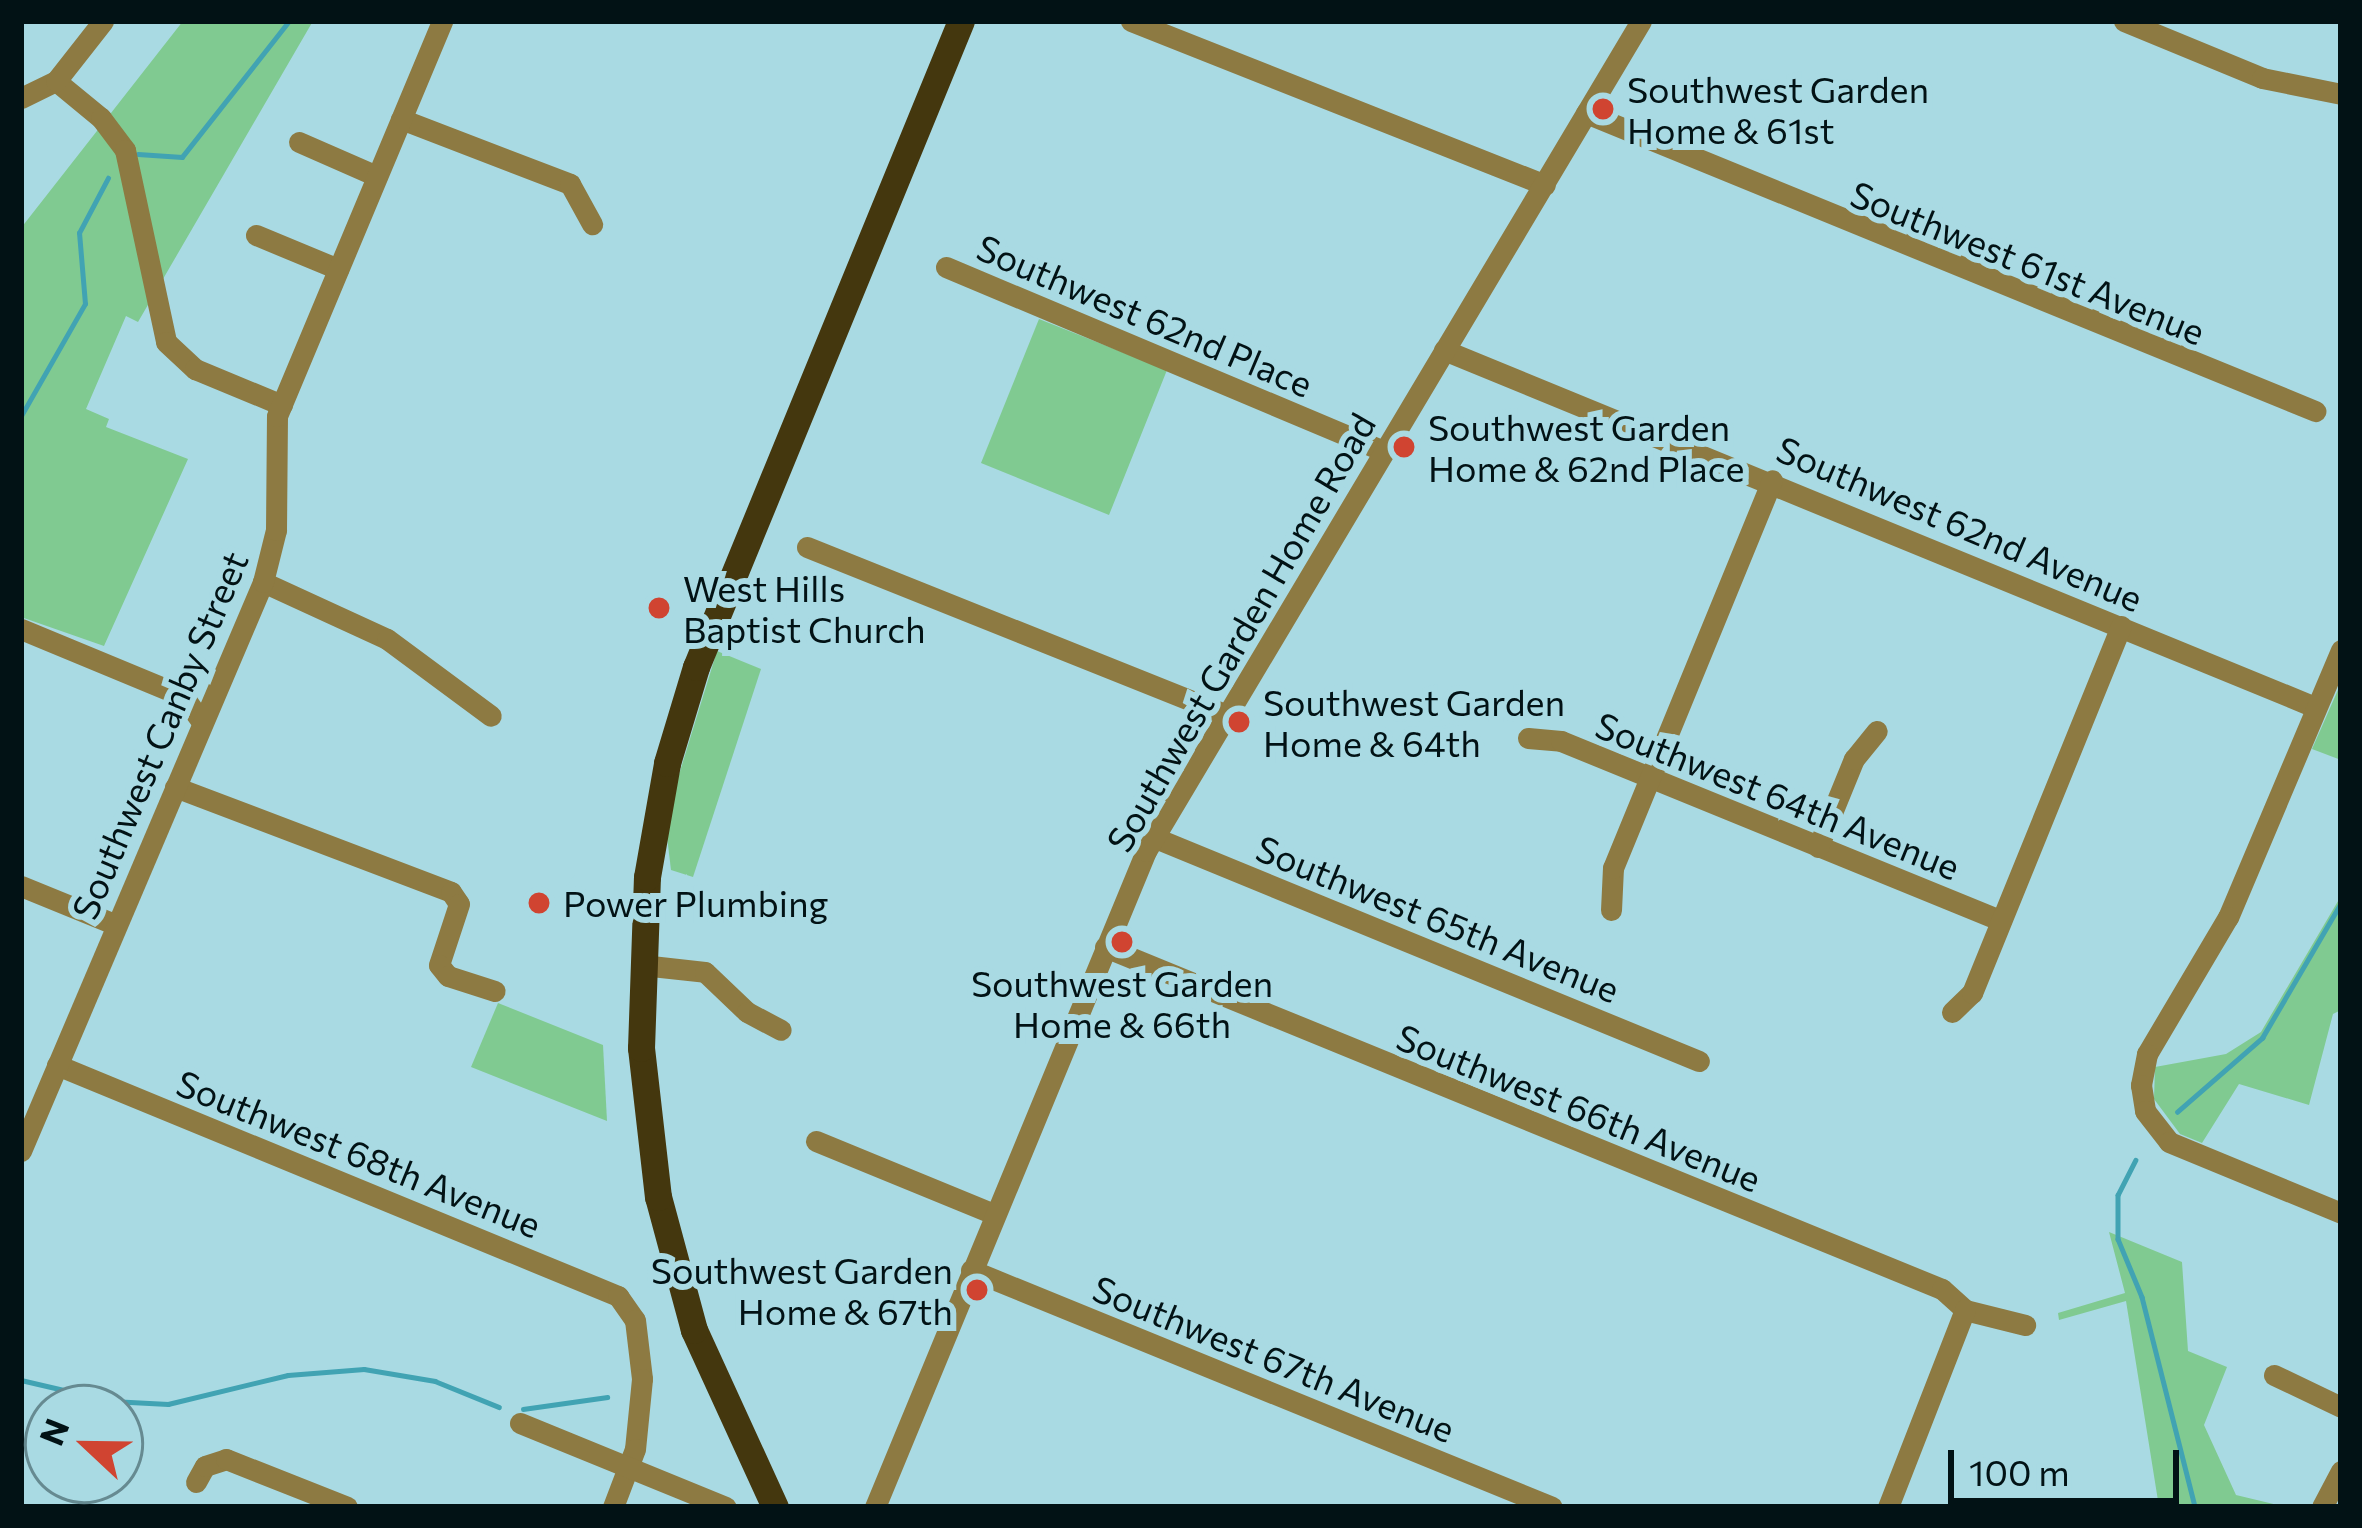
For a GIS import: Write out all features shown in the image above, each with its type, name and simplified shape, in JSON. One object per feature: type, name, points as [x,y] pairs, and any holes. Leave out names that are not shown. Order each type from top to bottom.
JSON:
[{"type":"main road","points":[[775,1507],[711,1371],[670,1250],[644,1102],[642,965],[653,834],[684,701],[961,21]]},
{"type":"street","points":[[21,98],[56,81],[103,21]]},
{"type":"street","name":"Southwest Canby Street","points":[[23,1141],[263,582],[276,530],[272,446],[282,405],[442,21]]},
{"type":"street","points":[[1131,21],[1544,185]]},
{"type":"street","name":"Southwest Garden Home Road","points":[[874,1507],[1153,837],[1641,21]]},
{"type":"street","points":[[2123,21],[2262,78],[2341,94]]},
{"type":"street","points":[[56,81],[125,150],[166,342],[195,369],[282,405]]},
{"type":"street","name":"Southwest 61st Avenue","points":[[1586,113],[2315,411]]},
{"type":"street","points":[[401,118],[570,184],[592,224]]},
{"type":"street","points":[[298,142],[377,176]]},
{"type":"street","points":[[256,235],[338,269]]},
{"type":"street","name":"Southwest 62nd Place","points":[[946,267],[1384,451]]},
{"type":"street","name":"Southwest 62nd Avenue","points":[[1444,350],[1772,480],[2315,707]]},
{"type":"street","points":[[1611,910],[1613,868],[1772,480]]},
{"type":"street","points":[[807,547],[1226,716]]},
{"type":"street","points":[[263,582],[387,639],[491,716]]},
{"type":"street","points":[[1952,1012],[1972,993],[2121,626]]},
{"type":"street","points":[[21,628],[183,696],[202,722]]},
{"type":"street","points":[[2341,650],[2228,917],[2147,1054],[2140,1085],[2145,1111],[2169,1142],[2341,1213]]},
{"type":"street","points":[[1818,847],[1854,759],[1876,730]]},
{"type":"street","name":"Southwest 64th Avenue","points":[[1528,738],[1561,741],[2001,921]]},
{"type":"street","points":[[175,787],[452,892],[458,904],[439,964],[448,976],[495,991]]},
{"type":"street","name":"Southwest 65th Avenue","points":[[1153,837],[1699,1060]]},
{"type":"street","points":[[21,886],[114,924]]},
{"type":"street","name":"Southwest 66th Avenue","points":[[1105,947],[1942,1289],[1965,1310],[2025,1325]]},
{"type":"street","points":[[642,965],[705,972],[747,1012],[781,1030]]},
{"type":"street","name":"Southwest 68th Avenue","points":[[57,1065],[594,1284],[631,1309],[642,1379],[628,1468]]},
{"type":"street","points":[[817,1142],[994,1214]]},
{"type":"street","name":"Southwest 67th Avenue","points":[[971,1270],[1552,1507]]},
{"type":"street","points":[[1888,1507],[1965,1310]]},
{"type":"street","points":[[2274,1375],[2341,1408]]},
{"type":"street","points":[[520,1423],[726,1507]]},
{"type":"street","points":[[196,1481],[205,1466],[226,1459],[347,1507]]},
{"type":"street","points":[[613,1507],[628,1468]]},
{"type":"street","points":[[2322,1507],[2341,1471]]},
{"type":"green space","points":[[183,21],[313,21],[138,322],[126,316],[86,409],[109,419],[106,427],[188,459],[104,646],[21,617],[21,228]]},
{"type":"green space","points":[[1039,319],[1167,370],[1109,515],[981,463]]},
{"type":"green space","points":[[717,651],[761,669],[693,877],[671,870],[665,820]]},
{"type":"green space","points":[[2341,683],[2341,760],[2312,749]]},
{"type":"green space","points":[[2341,896],[2341,1010],[2333,1014],[2309,1105],[2239,1084],[2202,1143],[2180,1134],[2154,1099],[2155,1067],[2226,1054],[2261,1032]]},
{"type":"green space","points":[[498,1003],[603,1045],[607,1121],[471,1067]]},
{"type":"green space","points":[[2109,1232],[2182,1262],[2188,1351],[2227,1367],[2204,1425],[2236,1495],[2286,1507],[2159,1507],[2126,1301],[2059,1320],[2058,1313],[2125,1293]]},
{"type":"waterway","points":[[138,154],[182,157],[289,21]]},
{"type":"waterway","points":[[21,416],[85,304],[79,233],[108,178]]},
{"type":"waterway","points":[[21,424],[21,486]]},
{"type":"waterway","points":[[2177,1112],[2262,1038],[2341,903]]},
{"type":"waterway","points":[[2136,1160],[2118,1195],[2118,1239],[2142,1297],[2195,1507]]},
{"type":"waterway","points":[[21,1380],[111,1401],[168,1404],[288,1375],[364,1369],[435,1381],[499,1407]]},
{"type":"waterway","points":[[523,1409],[607,1397]]},
{"type":"place","name":"Southwest Garden Home & 61st","points":[[1603,109]]},
{"type":"place","name":"Southwest Garden Home & 62nd Place","points":[[1404,447]]},
{"type":"place","name":"West Hills Baptist Church","points":[[659,608]]},
{"type":"place","name":"Southwest Garden Home & 64th","points":[[1239,722]]},
{"type":"place","name":"Power Plumbing","points":[[539,903]]},
{"type":"place","name":"Southwest Garden Home & 66th","points":[[1122,942]]},
{"type":"place","name":"Southwest Garden Home & 67th","points":[[977,1290]]}]
